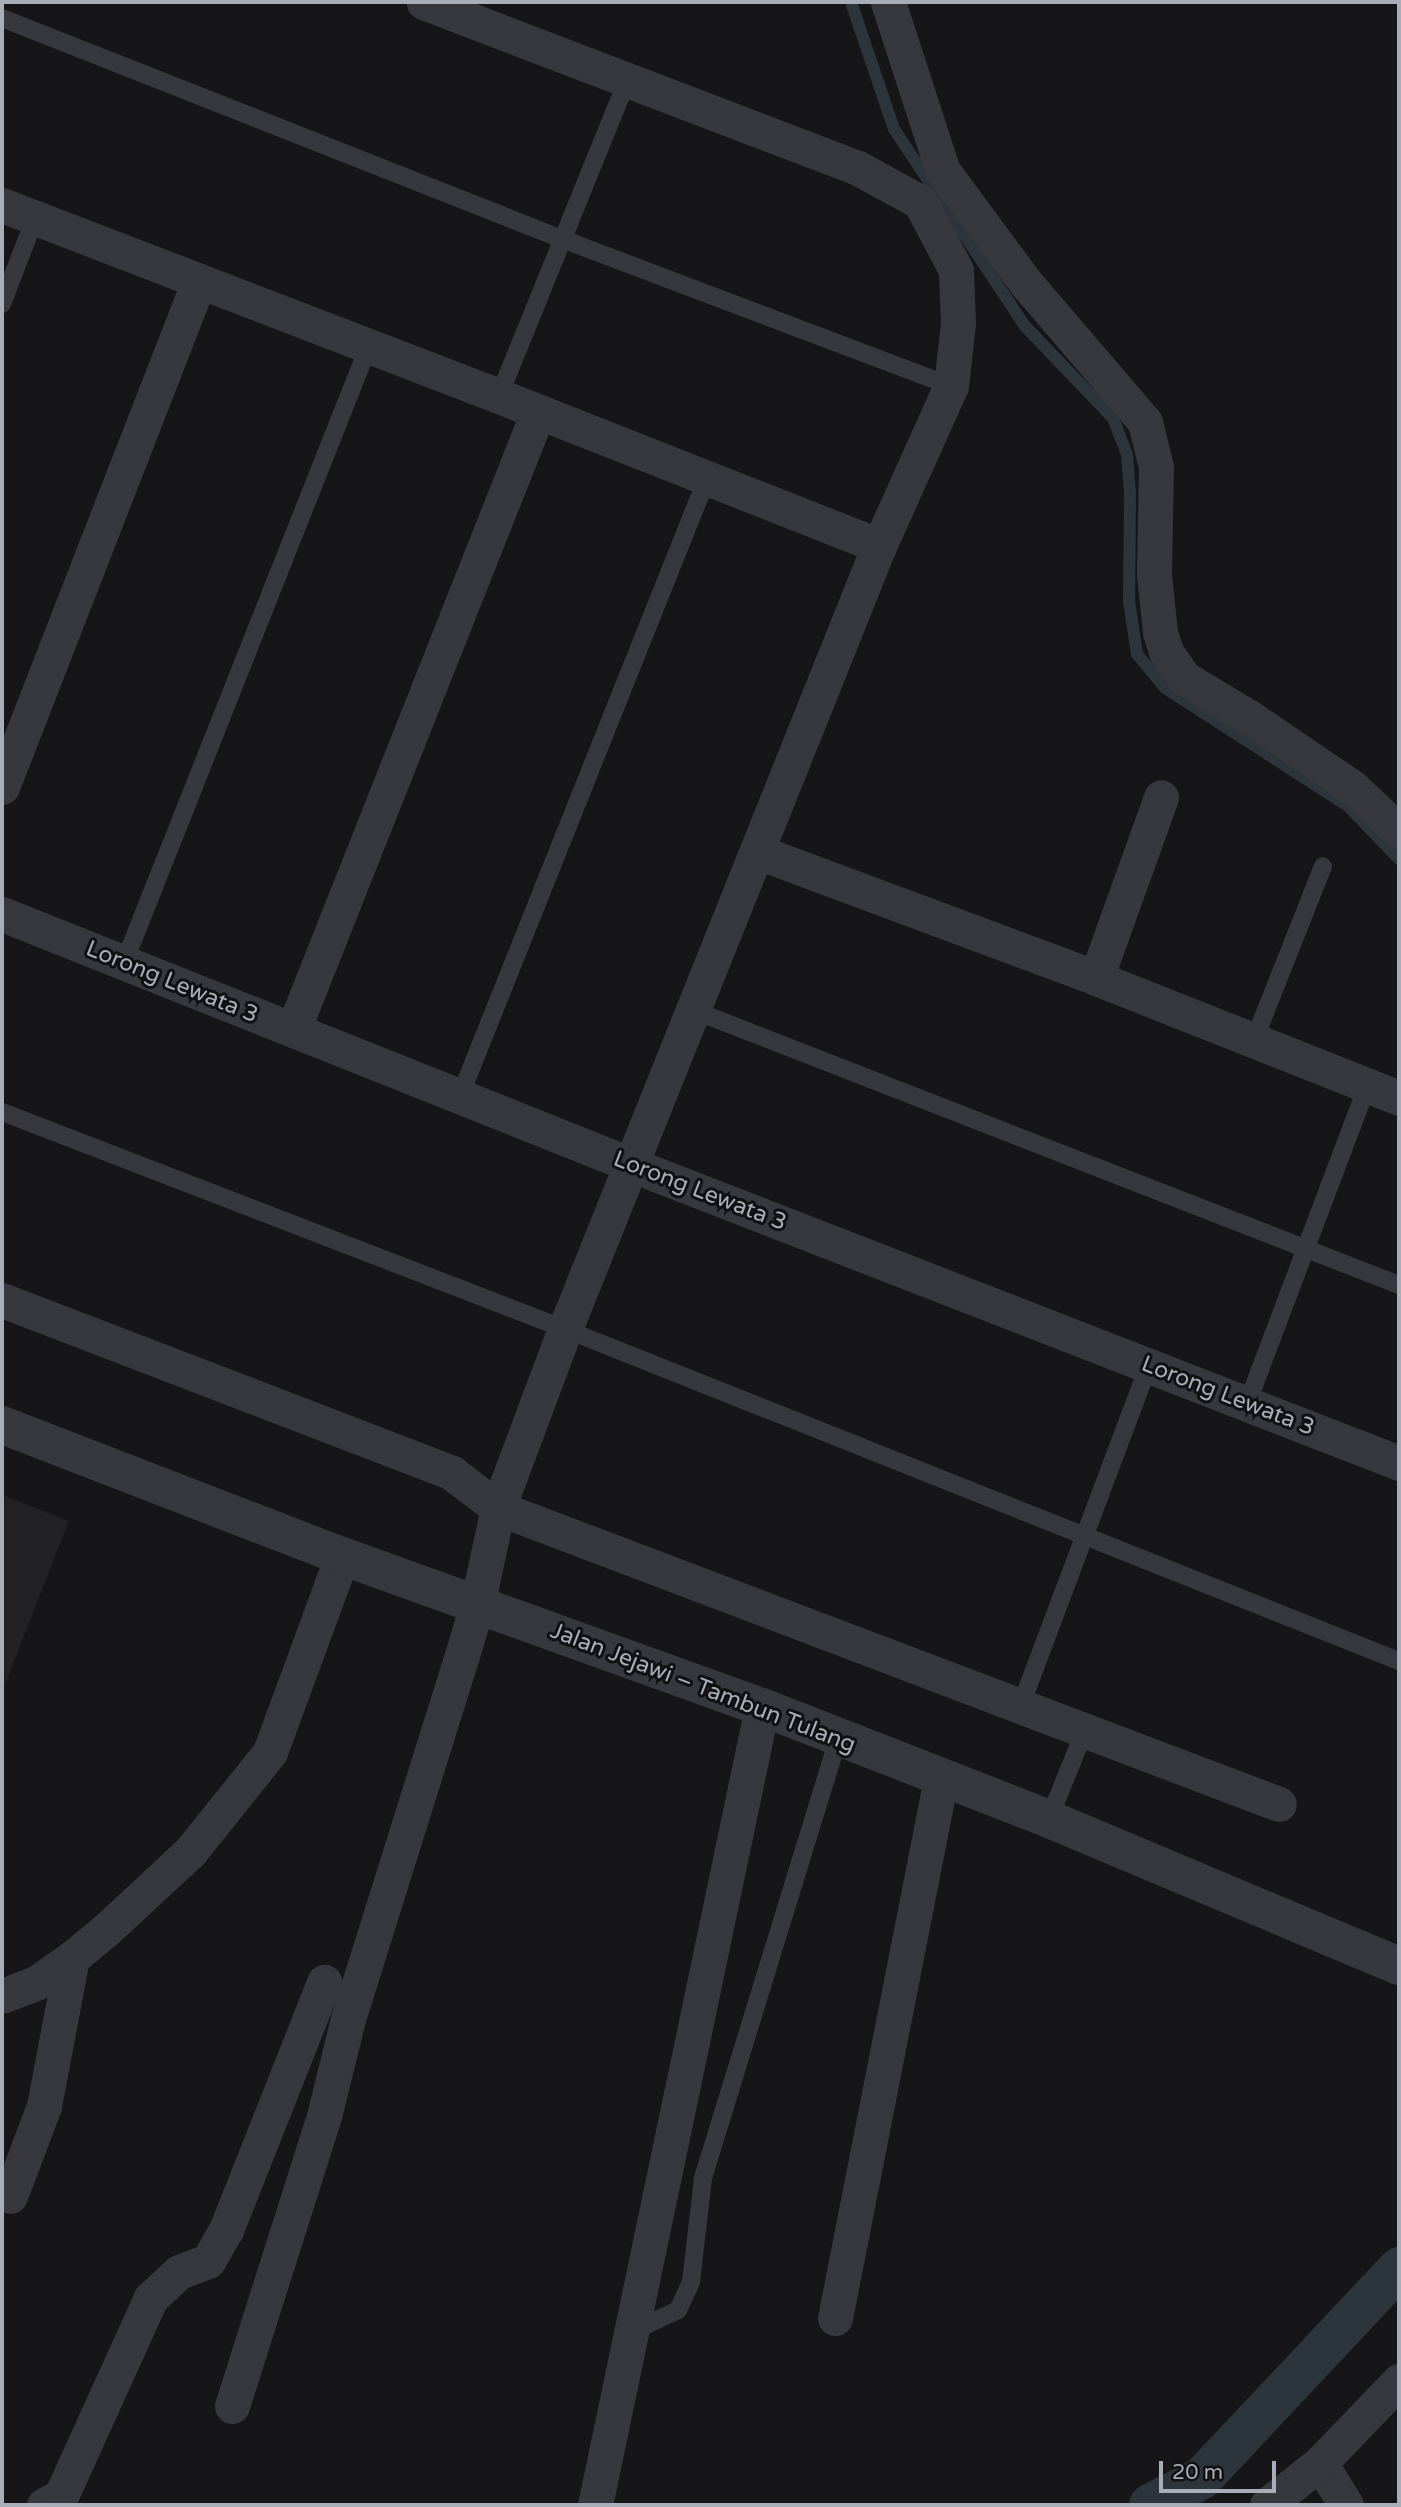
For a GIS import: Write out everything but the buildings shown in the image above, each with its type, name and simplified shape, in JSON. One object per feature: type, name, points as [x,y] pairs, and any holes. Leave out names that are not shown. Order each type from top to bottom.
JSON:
[{"type":"street","points":[[232,2406],[325,2112],[348,2020],[477,1605],[498,1508],[565,1329],[879,547],[951,386],[958,323],[956,270],[920,202],[858,169],[628,78],[425,2]]},
{"type":"street","points":[[888,2],[943,171],[1025,282],[1145,422],[1156,467],[1154,575],[1160,632],[1166,652],[1184,678],[1249,717],[1352,787],[1399,831]]},
{"type":"street","points":[[2,205],[369,345],[879,547]]},
{"type":"street","points":[[2,787],[200,281]]},
{"type":"street","points":[[293,1030],[538,412]]},
{"type":"street","points":[[1096,978],[1161,797]]},
{"type":"street","points":[[758,852],[1096,978],[1253,1043],[1399,1098]]},
{"type":"street","name":"Lorong Lewata 3","points":[[2,914],[632,1165],[1399,1463]]},
{"type":"street","points":[[2,1300],[452,1473],[498,1508],[1279,1804]]},
{"type":"street","name":"Jalan Jejawi – Tambun Tulang","points":[[2,1425],[342,1556],[762,1707],[838,1739],[1049,1819],[1399,1966]]},
{"type":"street","points":[[2,1996],[36,1983],[72,1958],[190,1852],[270,1752],[342,1556]]},
{"type":"street","points":[[595,2505],[634,2331],[762,1707]]},
{"type":"street","points":[[835,2318],[941,1777]]},
{"type":"street","points":[[10,2196],[44,2106],[72,1958]]},
{"type":"street","points":[[44,2505],[61,2497],[151,2298],[179,2272],[208,2260],[226,2230],[324,1982]]},
{"type":"street","points":[[1267,2505],[1320,2463],[1399,2381]]},
{"type":"street","points":[[1320,2463],[1346,2505]]},
{"type":"lane","points":[[2,18],[562,239],[951,386]]},
{"type":"lane","points":[[499,396],[628,78]]},
{"type":"lane","points":[[2,304],[35,218]]},
{"type":"lane","points":[[124,963],[369,345]]},
{"type":"lane","points":[[460,1096],[707,478]]},
{"type":"lane","points":[[1253,1043],[1323,866]]},
{"type":"lane","points":[[693,1010],[1399,1285]]},
{"type":"lane","points":[[1247,1404],[1367,1086]]},
{"type":"lane","points":[[2,1112],[565,1329],[1082,1538],[1399,1661]]},
{"type":"lane","points":[[1021,1705],[1149,1366]]},
{"type":"lane","points":[[1049,1819],[1085,1730]]},
{"type":"lane","points":[[634,2331],[677,2310],[691,2282],[703,2178],[838,1739]]},
{"type":"shaded area","points":[[2,1495],[69,1521],[2,1692]]},
{"type":"waterway","points":[[851,2],[894,129],[1024,325],[1113,418],[1127,454],[1130,494],[1129,601],[1137,654],[1165,688],[1348,806],[1399,859]]},
{"type":"waterway","points":[[1150,2505],[1202,2478],[1399,2268]]}]
